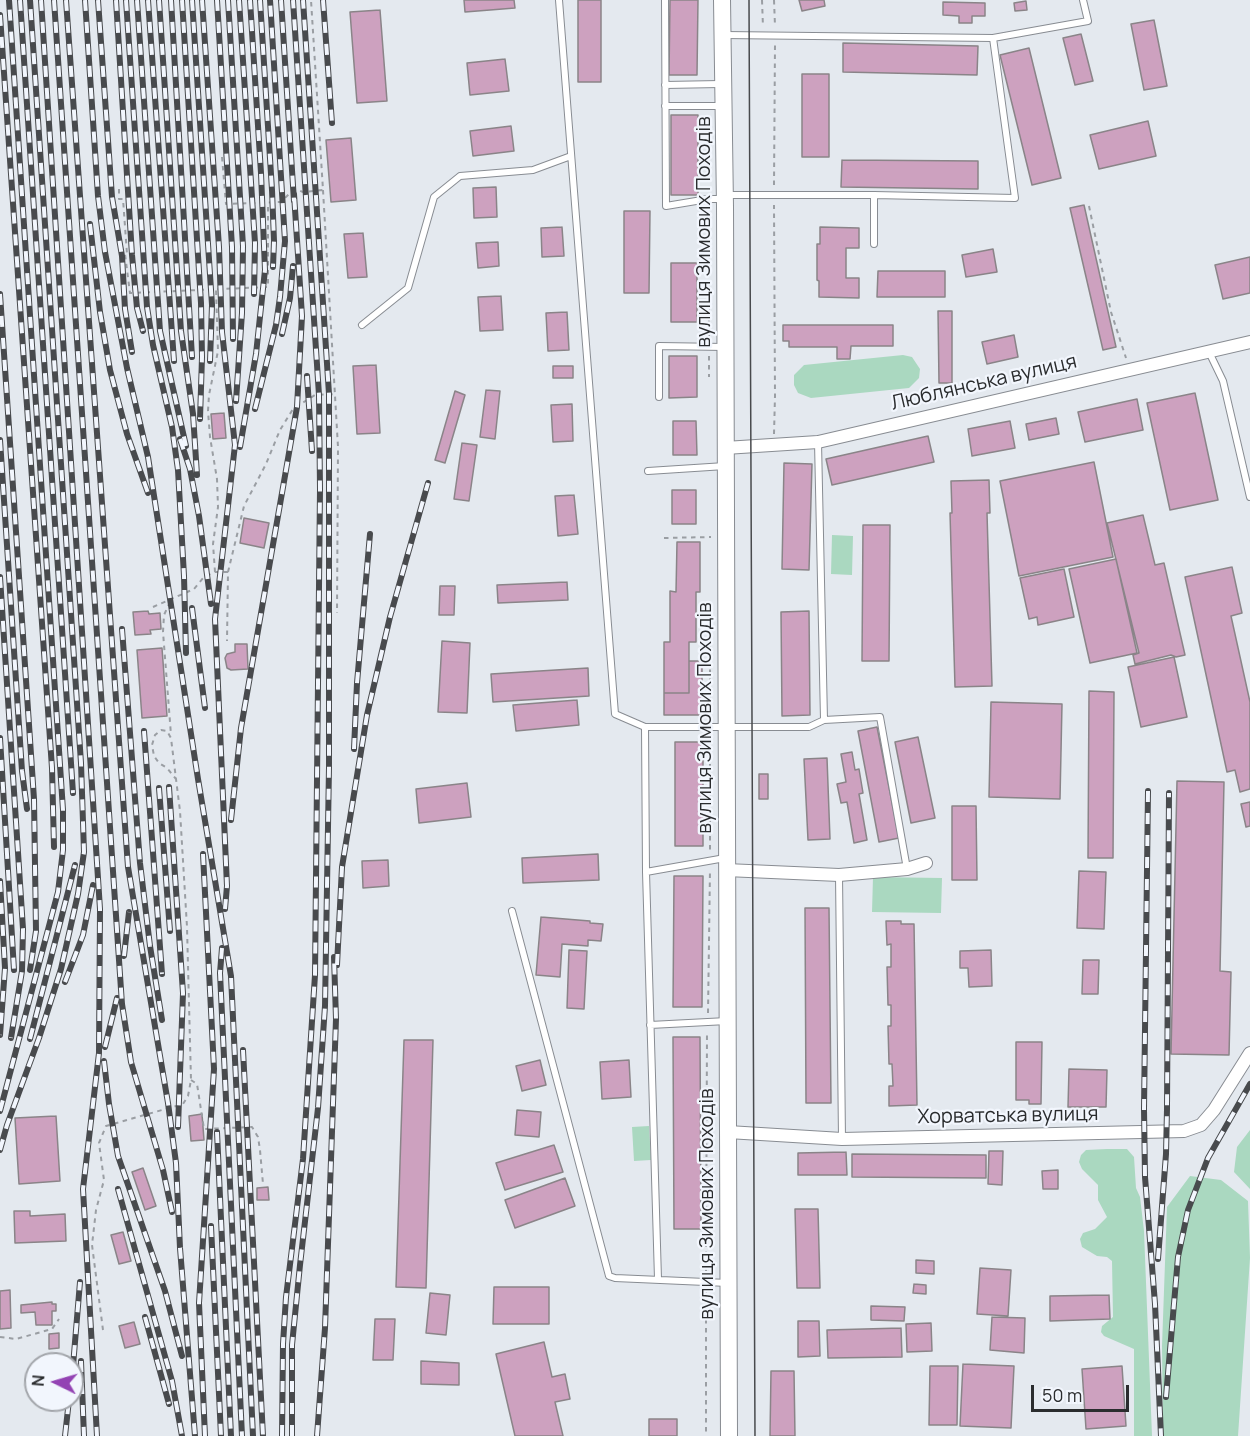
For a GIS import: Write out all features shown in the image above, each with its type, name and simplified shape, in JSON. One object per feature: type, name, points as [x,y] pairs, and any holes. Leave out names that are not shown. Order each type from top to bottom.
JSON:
[{"type":"main road","name":"вулиця Зимових Походів","points":[[722,0],[726,347],[729,1436]]},
{"type":"street","name":"Люблянська вулиця","points":[[725,448],[818,442],[1250,342]]},
{"type":"street","points":[[727,864],[839,876],[907,869],[926,863]]},
{"type":"street","name":"Хорватська вулиця","points":[[728,1132],[842,1139],[1184,1131],[1200,1125],[1214,1110],[1250,1053]]},
{"type":"lane","points":[[559,0],[615,714],[645,727],[809,727],[824,720],[880,717],[907,869]]},
{"type":"lane","points":[[665,0],[666,206],[725,197],[774,194],[1015,198],[993,38]]},
{"type":"lane","points":[[723,34],[993,38],[1088,21],[1083,0]]},
{"type":"lane","points":[[665,85],[724,84]]},
{"type":"lane","points":[[665,106],[724,106]]},
{"type":"lane","points":[[362,325],[408,288],[434,196],[460,176],[533,170],[571,156]]},
{"type":"lane","points":[[874,195],[874,244]]},
{"type":"lane","points":[[659,397],[659,346],[726,347]]},
{"type":"lane","points":[[1209,351],[1223,381],[1250,497]]},
{"type":"lane","points":[[818,442],[824,720]]},
{"type":"lane","points":[[648,471],[726,466]]},
{"type":"lane","points":[[645,727],[646,872],[658,1279]]},
{"type":"lane","points":[[646,872],[727,864]]},
{"type":"lane","points":[[839,876],[842,1139]]},
{"type":"lane","points":[[512,911],[609,1276],[729,1284]]},
{"type":"lane","points":[[650,1024],[727,1021]]},
{"type":"path","points":[[310,0],[336,394],[337,613]]},
{"type":"path","points":[[762,0],[763,35]]},
{"type":"path","points":[[773,446],[775,396],[774,0]]},
{"type":"path","points":[[222,157],[226,204],[280,202],[291,192],[298,190],[303,192],[323,190]]},
{"type":"path","points":[[119,189],[120,200],[123,199],[128,254],[125,254],[130,293],[268,287],[268,203]]},
{"type":"path","points":[[1089,206],[1111,312],[1131,369]]},
{"type":"path","points":[[215,572],[213,544],[218,507],[217,479],[208,411],[209,394],[218,351],[216,289]]},
{"type":"path","points":[[227,641],[228,572],[244,506],[266,464],[280,430],[293,409],[315,394],[336,394]]},
{"type":"path","points":[[664,538],[711,537]]},
{"type":"path","points":[[153,607],[194,589],[204,577],[215,572],[228,572]]},
{"type":"path","points":[[103,1330],[92,1245],[96,1210],[104,1179],[99,1143],[106,1126],[183,1104],[188,1096],[191,1080],[187,927],[163,632],[164,615],[171,601]]},
{"type":"path","points":[[171,738],[167,731],[161,730],[155,735],[152,745],[154,756],[176,779]]},
{"type":"path","points":[[191,1080],[197,1084],[204,1129],[252,1126],[258,1137],[263,1184]]},
{"type":"path","points":[[0,1337],[16,1339],[52,1329],[59,1319]]},
{"type":"green space","points":[[903,355],[912,357],[920,369],[919,378],[909,388],[811,398],[798,393],[794,385],[794,375],[804,365]]},
{"type":"green space","points":[[832,535],[853,536],[852,575],[831,574]]},
{"type":"green space","points":[[873,877],[942,878],[941,913],[872,912]]},
{"type":"green space","points":[[649,1126],[651,1160],[634,1161],[632,1127]]},
{"type":"green space","points":[[1250,1130],[1250,1189],[1234,1172],[1237,1147]]},
{"type":"green space","points":[[1127,1149],[1134,1157],[1136,1188],[1140,1197],[1144,1231],[1152,1436],[1134,1436],[1134,1349],[1104,1336],[1101,1332],[1102,1326],[1113,1317],[1112,1261],[1107,1257],[1097,1256],[1082,1247],[1080,1239],[1083,1233],[1095,1229],[1107,1217],[1098,1200],[1098,1185],[1082,1169],[1079,1162],[1081,1155],[1086,1150]]},
{"type":"green space","points":[[1190,1176],[1221,1180],[1248,1201],[1250,1258],[1238,1436],[1163,1436],[1162,1346],[1167,1207]]},
{"type":"building","points":[[464,0],[514,0],[515,8],[465,12]]},
{"type":"building","points":[[578,0],[601,0],[601,82],[578,82]]},
{"type":"building","points":[[670,0],[698,0],[697,75],[669,75]]},
{"type":"building","points":[[799,0],[824,0],[825,6],[802,11]]},
{"type":"building","points":[[1026,1],[1027,10],[1015,11],[1014,3]]},
{"type":"building","points":[[943,2],[985,3],[985,16],[972,16],[972,23],[959,23],[959,16],[943,15]]},
{"type":"building","points":[[380,10],[387,101],[357,103],[350,12]]},
{"type":"building","points":[[1154,20],[1167,86],[1144,90],[1131,24]]},
{"type":"building","points":[[1081,34],[1093,81],[1075,85],[1063,38]]},
{"type":"building","points":[[843,43],[978,46],[977,75],[843,72]]},
{"type":"building","points":[[1029,48],[1061,178],[1032,185],[1000,55]]},
{"type":"building","points":[[505,59],[509,91],[470,95],[467,63]]},
{"type":"building","points":[[802,74],[829,74],[829,157],[802,157]]},
{"type":"building","points":[[671,115],[698,115],[698,195],[671,195]]},
{"type":"building","points":[[1148,121],[1156,156],[1099,169],[1090,135]]},
{"type":"building","points":[[511,126],[514,151],[473,156],[470,131]]},
{"type":"building","points":[[351,138],[356,200],[331,202],[326,140]]},
{"type":"building","points":[[842,160],[978,161],[978,189],[841,187]]},
{"type":"building","points":[[496,187],[497,217],[474,218],[473,188]]},
{"type":"building","points":[[1084,205],[1116,347],[1103,350],[1070,208]]},
{"type":"building","points":[[624,211],[650,211],[649,293],[624,293]]},
{"type":"building","points":[[562,227],[564,256],[542,257],[541,228]]},
{"type":"building","points":[[820,227],[859,228],[859,248],[846,248],[846,278],[859,278],[859,298],[819,297],[817,244],[820,244]]},
{"type":"building","points":[[363,233],[367,277],[348,278],[344,234]]},
{"type":"building","points":[[498,242],[499,266],[478,268],[476,243]]},
{"type":"building","points":[[993,249],[997,272],[966,277],[962,255]]},
{"type":"building","points":[[1250,257],[1250,293],[1223,299],[1215,265]]},
{"type":"building","points":[[671,263],[697,263],[697,322],[671,322]]},
{"type":"building","points":[[878,271],[945,271],[945,297],[877,297]]},
{"type":"building","points":[[501,296],[503,330],[480,331],[478,297]]},
{"type":"building","points":[[938,311],[952,311],[952,383],[939,383]]},
{"type":"building","points":[[567,312],[569,350],[548,351],[546,313]]},
{"type":"building","points":[[783,325],[893,325],[893,346],[851,346],[850,359],[837,359],[837,347],[789,347],[789,341],[783,341]]},
{"type":"building","points":[[1014,335],[1018,357],[987,364],[982,342]]},
{"type":"building","points":[[669,356],[697,356],[697,397],[669,398]]},
{"type":"building","points":[[376,365],[380,433],[357,434],[353,366]]},
{"type":"building","points":[[553,366],[573,366],[573,378],[553,378]]},
{"type":"building","points":[[486,390],[500,391],[495,439],[480,437]]},
{"type":"building","points":[[455,391],[465,395],[445,463],[435,460]]},
{"type":"building","points":[[1195,393],[1218,500],[1170,510],[1147,403]]},
{"type":"building","points":[[1137,399],[1143,430],[1085,442],[1078,412]]},
{"type":"building","points":[[572,404],[573,441],[553,442],[551,405]]},
{"type":"building","points":[[224,413],[226,438],[213,439],[211,414]]},
{"type":"building","points":[[1056,418],[1059,434],[1029,440],[1026,424]]},
{"type":"building","points":[[673,421],[696,421],[697,455],[673,455]]},
{"type":"building","points":[[1010,421],[1015,448],[972,456],[968,429]]},
{"type":"building","points":[[928,436],[934,462],[832,485],[826,459]]},
{"type":"building","points":[[462,443],[477,445],[469,501],[454,499]]},
{"type":"building","points":[[1094,462],[1113,557],[1019,576],[1000,481]]},
{"type":"building","points":[[784,463],[812,464],[809,570],[782,569]]},
{"type":"building","points":[[989,480],[990,513],[987,513],[992,686],[955,687],[951,481]]},
{"type":"building","points":[[672,490],[696,490],[696,524],[672,524]]},
{"type":"building","points":[[574,495],[578,534],[558,536],[555,496]]},
{"type":"building","points":[[1143,515],[1155,565],[1164,563],[1185,655],[1176,657],[1171,655],[1135,664],[1133,655],[1139,653],[1107,523]]},
{"type":"building","points":[[244,518],[269,523],[264,548],[240,543]]},
{"type":"building","points":[[863,525],[890,525],[889,661],[862,661]]},
{"type":"building","points":[[677,542],[700,542],[700,592],[696,592],[696,642],[689,642],[689,693],[664,693],[664,642],[670,642],[670,591],[676,592]]},
{"type":"building","points":[[1116,559],[1137,653],[1090,663],[1069,569]]},
{"type":"building","points":[[1232,567],[1242,613],[1231,616],[1250,702],[1250,789],[1240,792],[1235,770],[1227,772],[1185,577]]},
{"type":"building","points":[[1064,569],[1074,617],[1038,625],[1037,617],[1029,619],[1020,578]]},
{"type":"building","points":[[567,582],[568,600],[498,603],[497,585]]},
{"type":"building","points":[[440,586],[455,586],[454,615],[439,615]]},
{"type":"building","points":[[148,611],[149,614],[160,613],[161,629],[150,630],[151,634],[135,635],[133,612]]},
{"type":"building","points":[[809,611],[810,715],[782,716],[781,612]]},
{"type":"building","points":[[442,641],[470,643],[467,713],[438,712]]},
{"type":"building","points":[[235,644],[247,644],[248,669],[231,670],[227,668],[225,658],[227,654],[235,652]]},
{"type":"building","points":[[162,648],[167,716],[142,718],[137,650]]},
{"type":"building","points":[[1174,657],[1187,717],[1141,727],[1128,667]]},
{"type":"building","points":[[689,661],[702,661],[702,700],[708,700],[708,715],[664,715],[664,693],[689,693]]},
{"type":"building","points":[[588,668],[589,696],[493,702],[491,674]]},
{"type":"building","points":[[1089,691],[1114,692],[1113,858],[1088,858]]},
{"type":"building","points":[[577,700],[579,725],[516,731],[513,705]]},
{"type":"building","points":[[991,702],[1062,704],[1060,799],[989,797]]},
{"type":"building","points":[[877,727],[899,838],[879,842],[858,731]]},
{"type":"building","points":[[918,737],[935,818],[911,823],[895,742]]},
{"type":"building","points":[[675,742],[703,742],[703,846],[675,846]]},
{"type":"building","points":[[852,752],[855,770],[859,769],[863,793],[859,794],[867,840],[854,843],[847,802],[841,803],[837,784],[846,782],[841,754]]},
{"type":"building","points":[[827,758],[830,839],[808,840],[804,759]]},
{"type":"building","points":[[759,774],[768,774],[768,799],[759,799]]},
{"type":"building","points":[[1177,781],[1224,782],[1220,971],[1231,972],[1229,1055],[1171,1054]]},
{"type":"building","points":[[467,783],[471,817],[419,823],[416,789]]},
{"type":"building","points":[[1250,802],[1250,826],[1246,827],[1241,804]]},
{"type":"building","points":[[952,806],[976,806],[977,880],[952,880]]},
{"type":"building","points":[[598,854],[599,880],[523,883],[522,858]]},
{"type":"building","points":[[388,860],[389,886],[363,888],[362,861]]},
{"type":"building","points":[[1079,871],[1106,872],[1104,929],[1077,928]]},
{"type":"building","points":[[674,876],[703,876],[702,1007],[673,1007]]},
{"type":"building","points":[[805,908],[829,908],[831,1103],[806,1103]]},
{"type":"building","points":[[541,917],[603,924],[601,941],[588,940],[588,946],[562,944],[560,977],[536,975]]},
{"type":"building","points":[[886,921],[914,924],[917,1105],[889,1106],[889,1086],[893,1086],[892,1064],[889,1064],[888,1026],[891,1026],[891,1005],[888,1005],[887,967],[891,967],[891,944],[887,945]]},
{"type":"building","points":[[569,950],[587,951],[584,1009],[567,1008]]},
{"type":"building","points":[[991,950],[992,986],[969,987],[968,968],[960,968],[960,951]]},
{"type":"building","points":[[1083,960],[1099,960],[1098,994],[1082,994]]},
{"type":"building","points":[[673,1037],[700,1037],[701,1229],[674,1229]]},
{"type":"building","points":[[404,1040],[433,1040],[426,1288],[396,1287]]},
{"type":"building","points":[[1016,1042],[1042,1042],[1041,1104],[1029,1104],[1029,1100],[1016,1100]]},
{"type":"building","points":[[540,1060],[546,1085],[522,1091],[516,1066]]},
{"type":"building","points":[[629,1060],[631,1097],[602,1099],[600,1062]]},
{"type":"building","points":[[1069,1069],[1107,1070],[1106,1107],[1068,1107]]},
{"type":"building","points":[[517,1110],[541,1112],[539,1137],[515,1135]]},
{"type":"building","points":[[202,1114],[204,1140],[191,1141],[189,1116]]},
{"type":"building","points":[[56,1116],[60,1181],[19,1184],[15,1118]]},
{"type":"building","points":[[554,1145],[563,1172],[505,1190],[496,1163]]},
{"type":"building","points":[[989,1151],[1003,1151],[1002,1185],[988,1184]]},
{"type":"building","points":[[846,1152],[847,1175],[798,1175],[798,1153]]},
{"type":"building","points":[[852,1154],[986,1155],[986,1178],[852,1177]]},
{"type":"building","points":[[143,1168],[156,1206],[145,1210],[132,1172]]},
{"type":"building","points":[[1058,1170],[1058,1189],[1043,1189],[1042,1171]]},
{"type":"building","points":[[565,1178],[575,1206],[515,1228],[505,1200]]},
{"type":"building","points":[[268,1187],[269,1200],[257,1200],[257,1188]]},
{"type":"building","points":[[795,1209],[818,1209],[820,1288],[797,1288]]},
{"type":"building","points":[[14,1211],[30,1211],[30,1216],[65,1214],[66,1241],[15,1243]]},
{"type":"building","points":[[123,1232],[131,1261],[119,1264],[111,1235]]},
{"type":"building","points":[[916,1260],[934,1261],[934,1274],[916,1273]]},
{"type":"building","points":[[980,1268],[1011,1270],[1008,1316],[977,1314]]},
{"type":"building","points":[[914,1284],[926,1285],[926,1294],[913,1293]]},
{"type":"building","points":[[494,1287],[549,1287],[549,1324],[493,1324]]},
{"type":"building","points":[[10,1290],[11,1328],[0,1329],[0,1291]]},
{"type":"building","points":[[430,1293],[450,1295],[446,1335],[426,1333]]},
{"type":"building","points":[[1109,1295],[1110,1319],[1050,1321],[1050,1296]]},
{"type":"building","points":[[52,1302],[56,1304],[56,1311],[52,1311],[52,1325],[36,1325],[35,1312],[21,1313],[21,1305]]},
{"type":"building","points":[[871,1306],[905,1307],[904,1321],[871,1320]]},
{"type":"building","points":[[992,1317],[1025,1318],[1024,1353],[990,1350]]},
{"type":"building","points":[[375,1319],[395,1319],[393,1360],[373,1360]]},
{"type":"building","points":[[798,1321],[819,1321],[820,1356],[798,1357]]},
{"type":"building","points":[[134,1322],[140,1344],[125,1348],[119,1326]]},
{"type":"building","points":[[931,1323],[932,1351],[907,1352],[906,1324]]},
{"type":"building","points":[[901,1328],[902,1357],[828,1358],[827,1330]]},
{"type":"building","points":[[59,1333],[59,1348],[49,1349],[49,1334]]},
{"type":"building","points":[[544,1342],[552,1377],[565,1374],[570,1399],[555,1402],[563,1436],[515,1436],[496,1354]]},
{"type":"building","points":[[421,1361],[459,1363],[459,1385],[421,1384]]},
{"type":"building","points":[[963,1364],[1014,1366],[1011,1428],[960,1426]]},
{"type":"building","points":[[930,1366],[958,1366],[957,1425],[929,1425]]},
{"type":"building","points":[[1122,1366],[1126,1426],[1086,1429],[1082,1369]]},
{"type":"building","points":[[771,1371],[794,1371],[795,1436],[770,1436]]},
{"type":"building","points":[[649,1419],[677,1419],[677,1436],[649,1436]]},
{"type":"tram line","points":[[749,0],[755,1436]]},
{"type":"railway","points":[[0,1111],[58,892],[63,850],[63,810],[9,0]]},
{"type":"railway","points":[[20,0],[73,793]]},
{"type":"railway","points":[[0,1150],[61,969],[78,894],[84,852],[81,763],[30,0]]},
{"type":"railway","points":[[41,0],[100,909],[99,1053],[83,1189],[97,1436]]},
{"type":"railway","points":[[54,0],[122,1004],[131,1062],[163,1170],[172,1212]]},
{"type":"railway","points":[[66,0],[128,867],[176,1163],[180,1248],[195,1436]]},
{"type":"railway","points":[[85,0],[98,196],[105,252],[127,368],[148,457],[231,976],[253,1436]]},
{"type":"railway","points":[[98,0],[112,197],[122,256],[125,309],[132,352]]},
{"type":"railway","points":[[116,0],[132,255],[137,308],[143,331]]},
{"type":"railway","points":[[126,0],[147,307],[153,345],[172,427],[178,470],[186,653]]},
{"type":"railway","points":[[137,0],[160,331],[186,446]]},
{"type":"railway","points":[[148,0],[174,361]]},
{"type":"railway","points":[[159,0],[181,331],[193,414],[197,475]]},
{"type":"railway","points":[[171,0],[192,357]]},
{"type":"railway","points":[[182,0],[201,303],[200,419]]},
{"type":"railway","points":[[192,0],[212,305],[210,361]]},
{"type":"railway","points":[[202,0],[219,247],[222,332],[235,445],[215,619],[227,886],[225,909]]},
{"type":"railway","points":[[217,0],[232,247],[233,339]]},
{"type":"railway","points":[[228,0],[243,246],[242,313],[236,401]]},
{"type":"railway","points":[[239,0],[255,243],[254,294]]},
{"type":"railway","points":[[240,447],[256,354],[265,270],[250,0]]},
{"type":"railway","points":[[260,0],[272,190],[273,267]]},
{"type":"railway","points":[[255,409],[276,325],[285,241],[270,0]]},
{"type":"railway","points":[[281,0],[294,201]]},
{"type":"railway","points":[[282,1436],[286,1297],[303,1159],[315,975],[320,489],[319,395],[293,0]]},
{"type":"railway","points":[[292,1436],[292,1345],[318,1108],[325,1006],[329,767],[329,394],[303,0]]},
{"type":"railway","points":[[323,0],[332,123]]},
{"type":"railway","points":[[0,15],[52,768],[54,847]]},
{"type":"railway","points":[[231,820],[241,728],[297,407],[302,316],[294,194]]},
{"type":"railway","points":[[90,224],[100,312],[110,370],[127,434],[148,493]]},
{"type":"railway","points":[[282,334],[290,298],[293,266]]},
{"type":"railway","points":[[0,294],[34,799],[36,931],[30,970]]},
{"type":"railway","points":[[307,376],[312,451]]},
{"type":"railway","points":[[180,439],[190,469],[199,516],[211,604]]},
{"type":"railway","points":[[0,440],[22,771],[27,809]]},
{"type":"railway","points":[[337,965],[342,867],[367,715],[390,617],[428,483]]},
{"type":"railway","points":[[354,749],[357,683],[370,534]]},
{"type":"railway","points":[[0,577],[23,929],[22,971],[11,1038]]},
{"type":"railway","points":[[192,608],[205,708]]},
{"type":"railway","points":[[122,629],[140,863],[162,1020]]},
{"type":"railway","points":[[144,731],[162,974]]},
{"type":"railway","points":[[0,738],[14,970]]},
{"type":"railway","points":[[169,787],[183,993],[178,1127]]},
{"type":"railway","points":[[159,788],[170,931]]},
{"type":"railway","points":[[1148,791],[1145,1177],[1155,1304],[1161,1436]]},
{"type":"railway","points":[[1158,1259],[1166,1154],[1169,793]]},
{"type":"railway","points":[[203,854],[214,1069],[199,1303],[205,1436]]},
{"type":"railway","points":[[30,1039],[75,865]]},
{"type":"railway","points":[[0,881],[5,968],[0,1035]]},
{"type":"railway","points":[[65,982],[83,935],[93,885]]},
{"type":"railway","points":[[124,956],[129,912]]},
{"type":"railway","points":[[222,948],[220,973],[242,1436]]},
{"type":"railway","points":[[317,1436],[325,1328],[336,1019],[334,957]]},
{"type":"railway","points":[[105,1047],[117,998]]},
{"type":"railway","points":[[243,1050],[263,1436]]},
{"type":"railway","points":[[104,1061],[118,1156],[165,1291],[182,1356]]},
{"type":"railway","points":[[1166,1397],[1178,1257],[1188,1210],[1208,1158],[1250,1084]]},
{"type":"railway","points":[[217,1132],[231,1436]]},
{"type":"railway","points":[[118,1189],[172,1381],[182,1436]]},
{"type":"railway","points":[[211,1226],[221,1436]]},
{"type":"railway","points":[[74,1352],[80,1282]]},
{"type":"railway","points":[[145,1317],[169,1404]]},
{"type":"railway","points":[[65,1436],[68,1412]]},
{"type":"railway","points":[[83,1412],[84,1436]]}]
